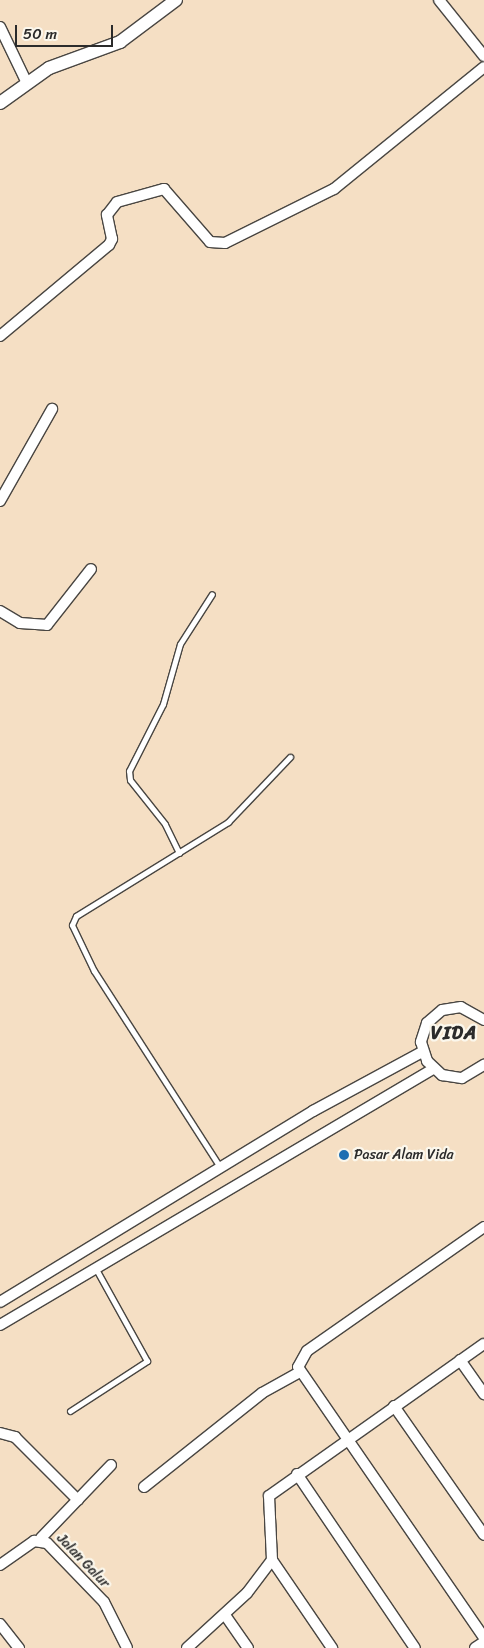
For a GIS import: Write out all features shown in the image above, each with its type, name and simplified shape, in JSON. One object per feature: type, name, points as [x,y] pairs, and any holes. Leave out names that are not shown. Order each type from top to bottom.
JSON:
[{"type":"street","points":[[0,103],[26,81],[76,56],[120,42],[176,0]]},
{"type":"street","points":[[439,0],[484,56]]},
{"type":"street","points":[[0,27],[26,81]]},
{"type":"street","points":[[0,336],[109,245],[112,239],[107,215],[117,202],[164,189],[210,242],[225,243],[334,189],[484,67]]},
{"type":"street","points":[[0,501],[52,409]]},
{"type":"street","points":[[0,611],[20,623],[47,625],[91,569]]},
{"type":"street","points":[[482,1016],[461,1007],[433,1016],[422,1032],[422,1052],[433,1069],[462,1078],[483,1069]]},
{"type":"street","points":[[0,1302],[220,1167],[422,1052]]},
{"type":"street","points":[[0,1325],[433,1069]]},
{"type":"street","points":[[484,1227],[307,1351],[300,1358],[298,1373],[484,1638]]},
{"type":"street","points":[[332,1648],[272,1560],[267,1506],[270,1496],[346,1439],[484,1344]]},
{"type":"street","points":[[460,1360],[484,1394]]},
{"type":"street","points":[[144,1487],[248,1403],[298,1373]]},
{"type":"street","points":[[394,1406],[484,1535]]},
{"type":"street","points":[[0,1433],[15,1437],[78,1500]]},
{"type":"street","points":[[41,1538],[111,1465]]},
{"type":"street","points":[[297,1474],[415,1648]]},
{"type":"street","name":"Jalan Galur","points":[[0,1565],[41,1538],[99,1596],[127,1648]]},
{"type":"street","points":[[187,1648],[225,1615],[272,1560]]},
{"type":"street","points":[[225,1615],[248,1648]]},
{"type":"street","points":[[0,1624],[19,1648]]},
{"type":"street","points":[[475,1648],[484,1642]]},
{"type":"lane","points":[[179,853],[165,824],[130,780],[129,771],[165,699],[178,648],[212,594]]},
{"type":"lane","points":[[220,1167],[72,929],[76,916],[228,822],[290,757]]},
{"type":"lane","points":[[70,1411],[147,1361],[96,1269]]},
{"type":"place","name":"Pasar Alam Vida","points":[[344,1155]]},
{"type":"district","name":"VIDA","points":[[454,1033]]}]
